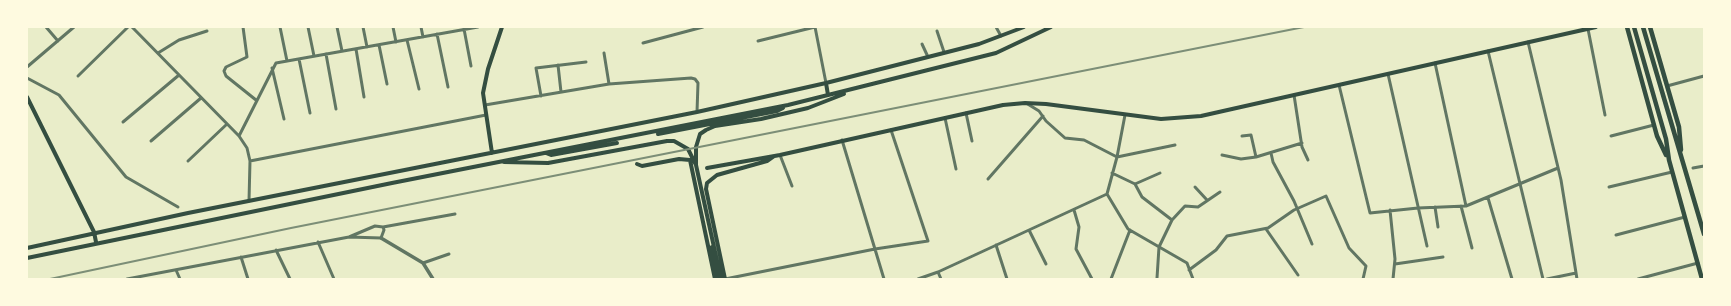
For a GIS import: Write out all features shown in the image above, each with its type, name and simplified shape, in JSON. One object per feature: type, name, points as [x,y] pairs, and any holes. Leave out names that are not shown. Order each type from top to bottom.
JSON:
[{"type":"main road","points":[[492,153],[484,93],[488,69],[502,27]]},
{"type":"main road","points":[[27,248],[94,232],[698,112],[826,83],[928,57],[1001,36],[1023,27]]},
{"type":"main road","points":[[27,258],[96,242],[788,105],[996,53],[1051,27]]},
{"type":"main road","points":[[707,168],[774,156],[1003,105],[1025,103],[1125,116],[1161,119],[1188,118],[1388,74],[1580,29],[1596,27]]},
{"type":"main road","points":[[1627,27],[1657,136],[1669,160]]},
{"type":"main road","points":[[1634,27],[1666,139],[1672,172],[1702,279]]},
{"type":"main road","points":[[1643,27],[1674,137],[1682,156],[1704,231]]},
{"type":"main road","points":[[1650,27],[1678,127],[1682,156]]},
{"type":"main road","points":[[826,83],[828,95]]},
{"type":"main road","points":[[721,279],[696,165],[696,146],[700,134],[715,126],[761,119],[808,108],[852,90]]},
{"type":"main road","points":[[27,97],[94,232],[96,242]]},
{"type":"main road","points":[[658,134],[777,111],[788,105]]},
{"type":"main road","points":[[496,162],[548,163],[674,141],[688,149],[696,165]]},
{"type":"main road","points":[[546,152],[551,155],[617,143]]},
{"type":"main road","points":[[725,279],[706,189],[707,183],[717,175],[767,161],[774,156]]},
{"type":"main road","points":[[637,164],[642,166],[679,159],[690,160],[715,279]]},
{"type":"main road","points":[[712,242],[718,279]]},
{"type":"street","points":[[46,27],[58,40]]},
{"type":"street","points":[[27,67],[74,27]]},
{"type":"street","points":[[78,76],[128,27]]},
{"type":"street","points":[[132,27],[239,136],[247,148],[250,161],[249,201]]},
{"type":"street","points":[[243,27],[247,57],[226,67],[224,71],[226,76],[256,100]]},
{"type":"street","points":[[280,27],[287,61]]},
{"type":"street","points":[[308,27],[314,56]]},
{"type":"street","points":[[337,27],[342,51]]},
{"type":"street","points":[[364,27],[367,47]]},
{"type":"street","points":[[393,27],[396,42]]},
{"type":"street","points":[[421,27],[423,37]]},
{"type":"street","points":[[452,27],[453,32]]},
{"type":"street","points":[[239,136],[272,68],[276,63],[478,27]]},
{"type":"street","points":[[643,43],[703,27]]},
{"type":"street","points":[[758,41],[815,27],[826,83]]},
{"type":"street","points":[[996,27],[1001,36]]},
{"type":"street","points":[[1588,29],[1605,116]]},
{"type":"street","points":[[464,30],[471,66]]},
{"type":"street","points":[[158,53],[179,40],[207,31]]},
{"type":"street","points":[[937,31],[944,52]]},
{"type":"street","points":[[437,34],[448,87]]},
{"type":"street","points":[[407,40],[419,89]]},
{"type":"street","points":[[1528,42],[1558,168],[1571,234],[1577,279]]},
{"type":"street","points":[[922,44],[928,57]]},
{"type":"street","points":[[379,45],[387,84]]},
{"type":"street","points":[[356,49],[364,97]]},
{"type":"street","points":[[1488,51],[1543,279]]},
{"type":"street","points":[[604,53],[609,84]]},
{"type":"street","points":[[326,54],[336,109]]},
{"type":"street","points":[[299,59],[310,113]]},
{"type":"street","points":[[541,96],[536,68],[586,62]]},
{"type":"street","points":[[1435,63],[1472,248]]},
{"type":"street","points":[[558,65],[561,92]]},
{"type":"street","points":[[272,68],[284,119]]},
{"type":"street","points":[[1388,74],[1427,246]]},
{"type":"street","points":[[124,122],[179,75]]},
{"type":"street","points":[[1667,86],[1704,76]]},
{"type":"street","points":[[27,78],[59,95],[126,177],[178,207]]},
{"type":"street","points":[[485,105],[609,84],[691,78],[695,79],[698,84],[698,112]]},
{"type":"street","points":[[1339,85],[1370,213],[1390,210],[1464,206],[1488,198],[1558,168]]},
{"type":"street","points":[[1294,95],[1302,144],[1308,160]]},
{"type":"street","points":[[151,141],[201,98]]},
{"type":"street","points":[[1025,103],[1039,111],[1065,138],[1084,140],[1117,156],[1175,145]]},
{"type":"street","points":[[966,113],[972,141]]},
{"type":"street","points":[[250,161],[486,115]]},
{"type":"street","points":[[988,179],[1043,116]]},
{"type":"street","points":[[1125,116],[1107,194],[1130,230],[1186,263],[1193,279]]},
{"type":"street","points":[[945,118],[956,169]]},
{"type":"street","points":[[188,161],[227,124]]},
{"type":"street","points":[[1611,136],[1654,125]]},
{"type":"street","points":[[725,279],[875,249],[928,241],[891,130]]},
{"type":"street","points":[[1242,136],[1250,135],[1256,157]]},
{"type":"street","points":[[842,140],[884,279]]},
{"type":"street","points":[[1222,155],[1241,159],[1256,157],[1302,144]]},
{"type":"street","points":[[1271,153],[1273,162],[1294,201],[1296,209],[1312,244]]},
{"type":"street","points":[[780,154],[792,186]]},
{"type":"street","points":[[1694,168],[1704,166]]},
{"type":"street","points":[[1609,187],[1672,172]]},
{"type":"street","points":[[1112,173],[1135,184],[1142,197],[1172,220]]},
{"type":"street","points":[[1135,184],[1160,173]]},
{"type":"street","points":[[1195,187],[1207,200]]},
{"type":"street","points":[[1157,278],[1160,247],[1172,220],[1185,206],[1198,206],[1220,192]]},
{"type":"street","points":[[918,279],[938,272],[1107,194]]},
{"type":"street","points":[[1189,270],[1216,250],[1226,236],[1266,229],[1296,209],[1326,196],[1349,248],[1366,266],[1363,279]]},
{"type":"street","points":[[1488,198],[1512,279]]},
{"type":"street","points":[[1435,207],[1438,227]]},
{"type":"street","points":[[1074,210],[1079,227],[1076,249],[1092,279]]},
{"type":"street","points":[[1390,210],[1395,264],[1393,279]]},
{"type":"street","points":[[127,279],[349,236],[375,226],[383,227],[455,214]]},
{"type":"street","points":[[1616,235],[1685,218]]},
{"type":"street","points":[[381,238],[384,233],[383,227]]},
{"type":"street","points":[[1266,229],[1298,275]]},
{"type":"street","points":[[1029,230],[1046,264]]},
{"type":"street","points":[[1110,279],[1130,230]]},
{"type":"street","points":[[349,236],[381,238],[422,263],[433,279]]},
{"type":"street","points":[[318,242],[334,279]]},
{"type":"street","points":[[996,245],[1006,279]]},
{"type":"street","points":[[276,250],[290,279]]},
{"type":"street","points":[[422,263],[449,254]]},
{"type":"street","points":[[241,257],[248,279]]},
{"type":"street","points":[[1395,264],[1443,257]]},
{"type":"street","points":[[1638,279],[1698,263]]},
{"type":"street","points":[[176,270],[180,279]]},
{"type":"street","points":[[938,272],[941,279]]},
{"type":"street","points":[[1547,279],[1576,273]]},
{"type":"railway","points":[[50,279],[291,228],[1304,27]]}]
